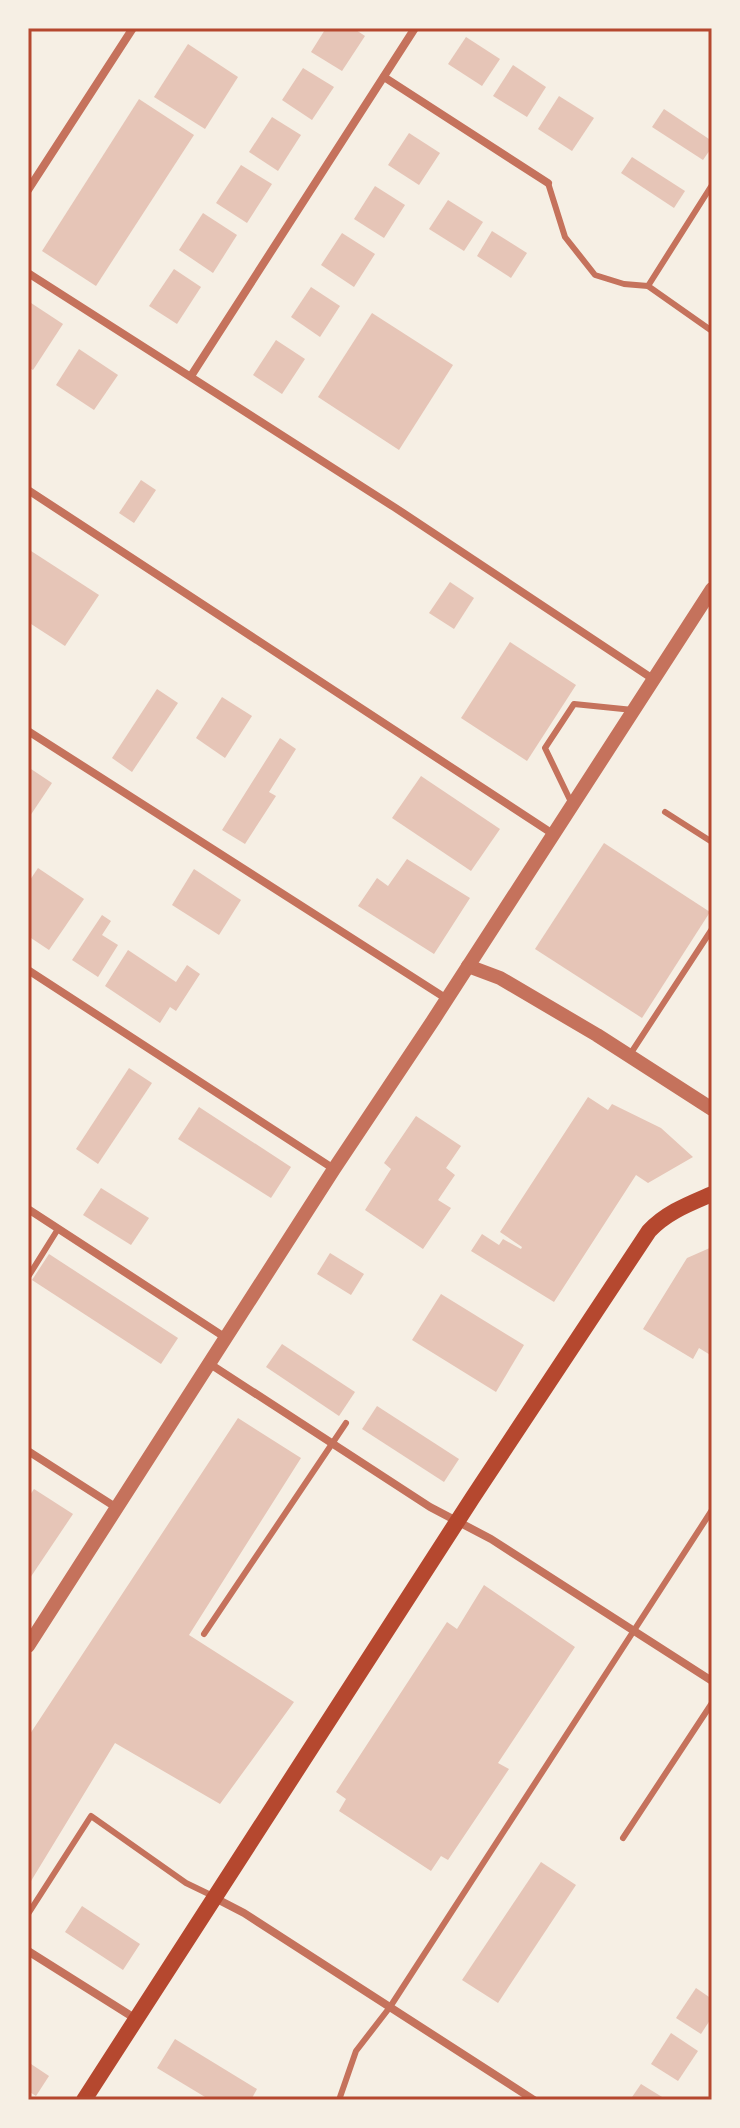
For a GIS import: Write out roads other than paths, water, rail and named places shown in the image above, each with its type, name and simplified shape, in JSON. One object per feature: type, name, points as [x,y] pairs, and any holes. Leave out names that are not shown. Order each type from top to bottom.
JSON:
[{"type":"main road","points":[[84,2100],[457,1521],[649,1231],[662,1217],[712,1194]]},
{"type":"street","points":[[28,190],[133,28]]},
{"type":"street","points":[[191,376],[415,28]]},
{"type":"street","points":[[384,77],[548,183]]},
{"type":"street","points":[[28,273],[191,376],[653,679]]},
{"type":"street","points":[[28,490],[553,834]]},
{"type":"street","points":[[28,1646],[712,589]]},
{"type":"street","points":[[28,731],[447,999]]},
{"type":"street","points":[[468,966],[500,978],[712,1109]]},
{"type":"street","points":[[28,970],[334,1169]]},
{"type":"street","points":[[28,1209],[226,1338]]},
{"type":"street","points":[[210,1364],[430,1507],[491,1539],[712,1681]]},
{"type":"street","points":[[28,1451],[117,1509]]},
{"type":"street","points":[[215,1897],[534,2100]]},
{"type":"street","points":[[28,1951],[136,2019]]},
{"type":"lane","points":[[548,183],[565,237],[595,275],[624,284],[648,286],[712,331]]},
{"type":"lane","points":[[648,286],[712,185]]},
{"type":"lane","points":[[572,804],[545,748],[552,737],[574,704],[633,710]]},
{"type":"lane","points":[[665,812],[712,842]]},
{"type":"lane","points":[[629,1056],[712,929]]},
{"type":"lane","points":[[28,1277],[58,1229]]},
{"type":"lane","points":[[204,1634],[346,1423]]},
{"type":"lane","points":[[339,2100],[356,2051],[390,2007],[712,1510]]},
{"type":"lane","points":[[623,1838],[712,1703]]},
{"type":"lane","points":[[28,1914],[91,1816],[186,1883],[215,1897]]}]
